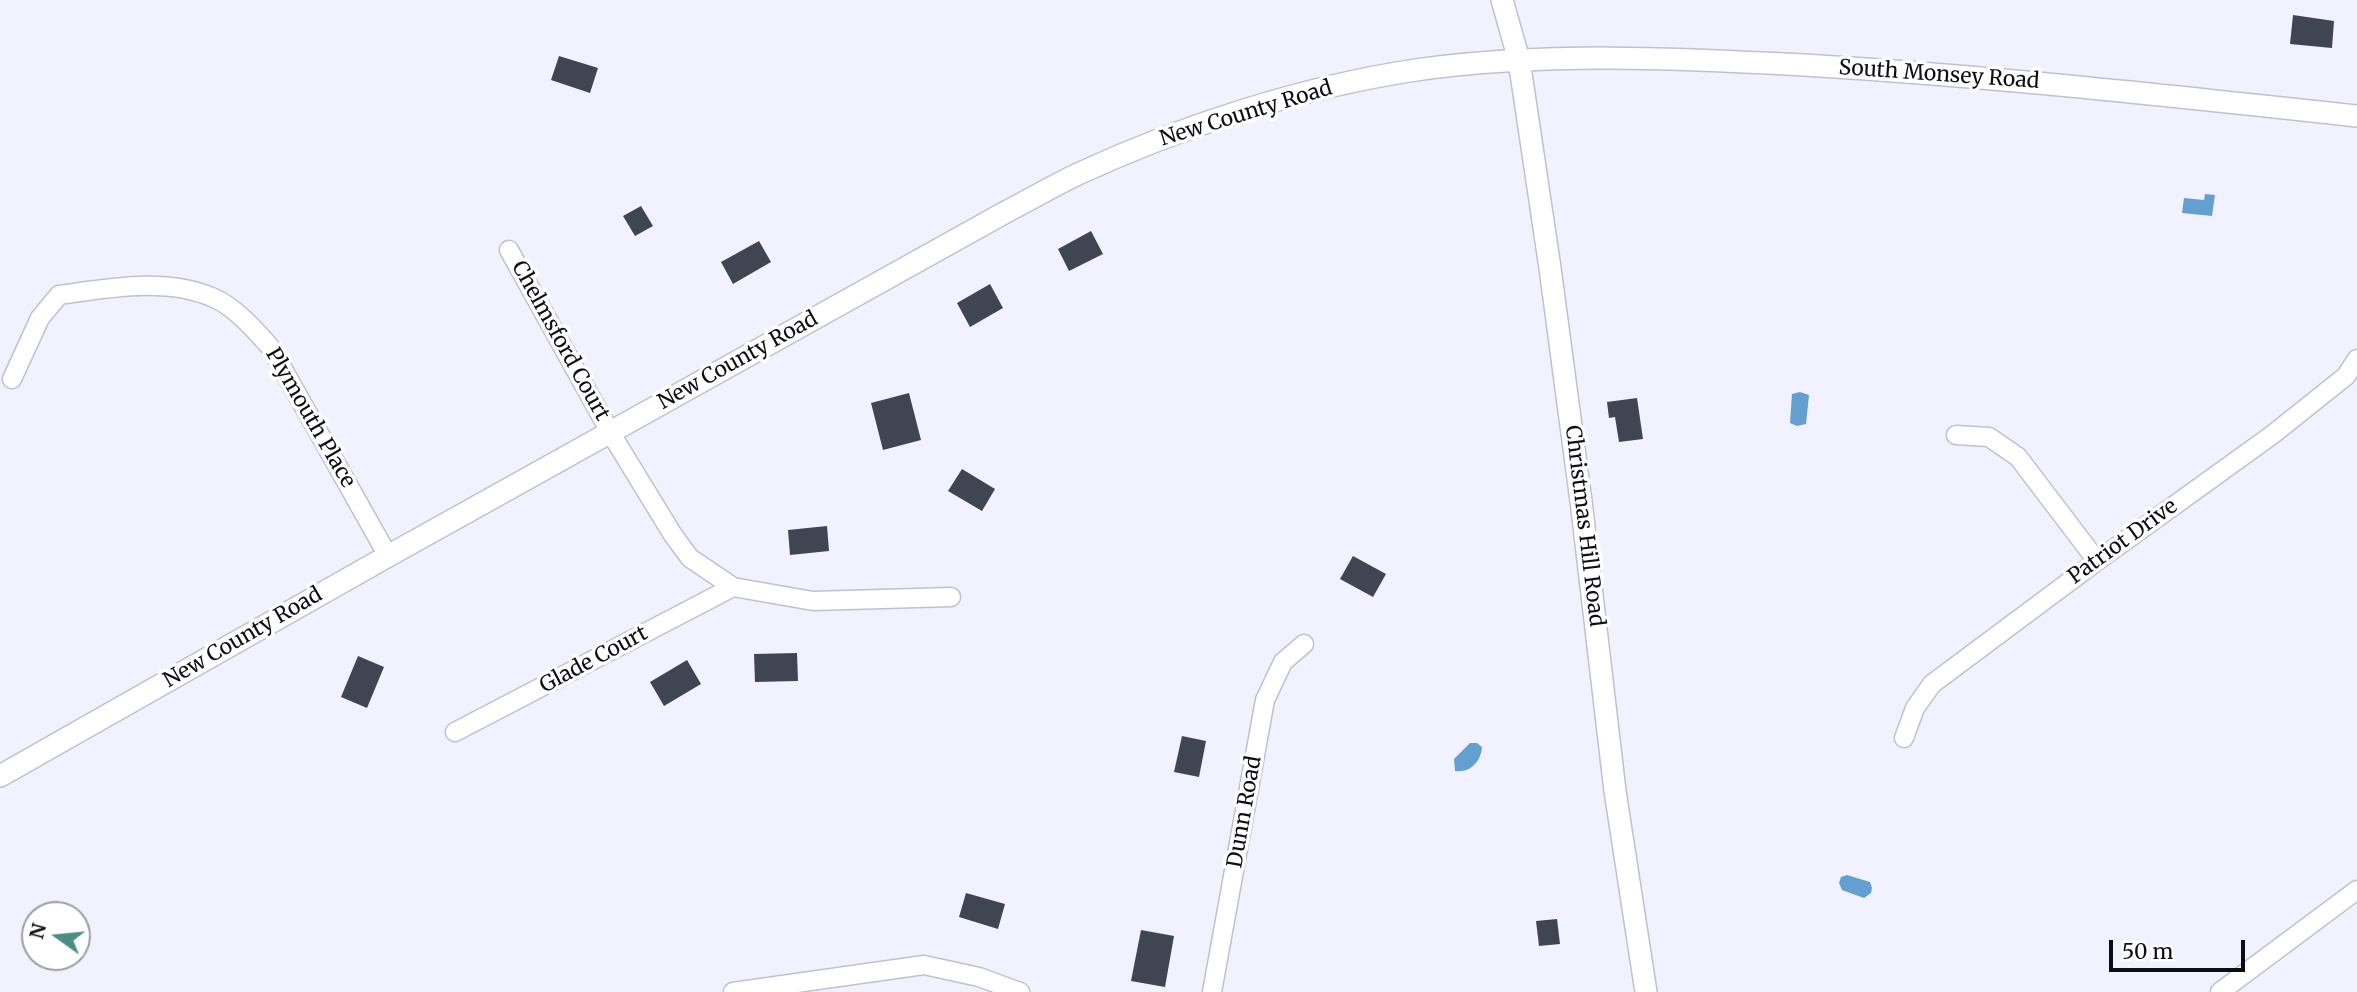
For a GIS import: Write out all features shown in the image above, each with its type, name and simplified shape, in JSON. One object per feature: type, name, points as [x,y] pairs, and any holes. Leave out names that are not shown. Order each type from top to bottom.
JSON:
[{"type":"street","name":"Christmas Hill Road","points":[[1502,0],[1519,60],[1550,268],[1615,791],[1646,992]]},
{"type":"street","name":"South Monsey Road","points":[[1519,60],[1682,59],[1874,69],[2025,81],[2357,116]]},
{"type":"street","name":"New County Road","points":[[0,776],[610,432],[1076,176],[1151,143],[1230,115],[1320,90],[1414,71],[1519,60]]},
{"type":"street","name":"Chelmsford Court","points":[[509,250],[610,432],[673,536],[690,558],[733,587]]},
{"type":"street","name":"Plymouth Place","points":[[12,379],[40,318],[60,295],[104,289],[168,286],[216,299],[247,322],[271,348],[388,556]]},
{"type":"street","name":"Patriot Drive","points":[[1904,738],[1915,708],[1932,684],[2272,435],[2346,376],[2357,359]]},
{"type":"street","points":[[1956,435],[1989,436],[2018,457],[2097,561]]},
{"type":"street","points":[[733,587],[813,601],[951,597]]},
{"type":"street","name":"Glade Court","points":[[455,732],[733,587]]},
{"type":"street","name":"Dunn Road","points":[[1212,992],[1265,700],[1283,662],[1304,644]]},
{"type":"street","points":[[2220,992],[2357,890]]},
{"type":"street","points":[[733,992],[924,965],[979,977],[1020,992]]},
{"type":"water","points":[[2205,194],[2215,195],[2212,216],[2182,213],[2184,198],[2204,200]]},
{"type":"water","points":[[1800,392],[1809,395],[1806,424],[1797,426],[1790,423],[1792,394]]},
{"type":"water","points":[[1470,743],[1477,743],[1482,747],[1479,757],[1470,768],[1455,771],[1454,759]]},
{"type":"water","points":[[1847,875],[1870,882],[1871,893],[1864,898],[1842,890],[1839,883],[1841,877]]},
{"type":"building","points":[[2293,15],[2334,21],[2332,48],[2290,44]]},
{"type":"building","points":[[559,56],[598,68],[590,93],[551,80]]},
{"type":"building","points":[[641,206],[653,226],[635,236],[623,216]]},
{"type":"building","points":[[1091,231],[1103,254],[1069,271],[1058,249]]},
{"type":"building","points":[[759,241],[771,262],[733,284],[721,262]]},
{"type":"building","points":[[990,284],[1003,308],[970,327],[957,303]]},
{"type":"building","points":[[909,393],[921,440],[883,450],[871,403]]},
{"type":"building","points":[[1637,398],[1643,439],[1619,442],[1615,417],[1609,418],[1607,402]]},
{"type":"building","points":[[962,469],[995,489],[982,511],[948,491]]},
{"type":"building","points":[[827,526],[829,551],[790,555],[788,530]]},
{"type":"building","points":[[1353,556],[1386,574],[1373,597],[1340,579]]},
{"type":"building","points":[[797,653],[798,681],[755,682],[754,654]]},
{"type":"building","points":[[358,656],[384,667],[367,708],[341,697]]},
{"type":"building","points":[[687,660],[701,684],[664,706],[650,682]]},
{"type":"building","points":[[1182,736],[1206,741],[1199,777],[1174,772]]},
{"type":"building","points":[[966,893],[1005,904],[998,929],[959,917]]},
{"type":"building","points":[[1557,919],[1560,944],[1539,946],[1536,921]]},
{"type":"building","points":[[1141,930],[1174,936],[1165,987],[1131,981]]}]
